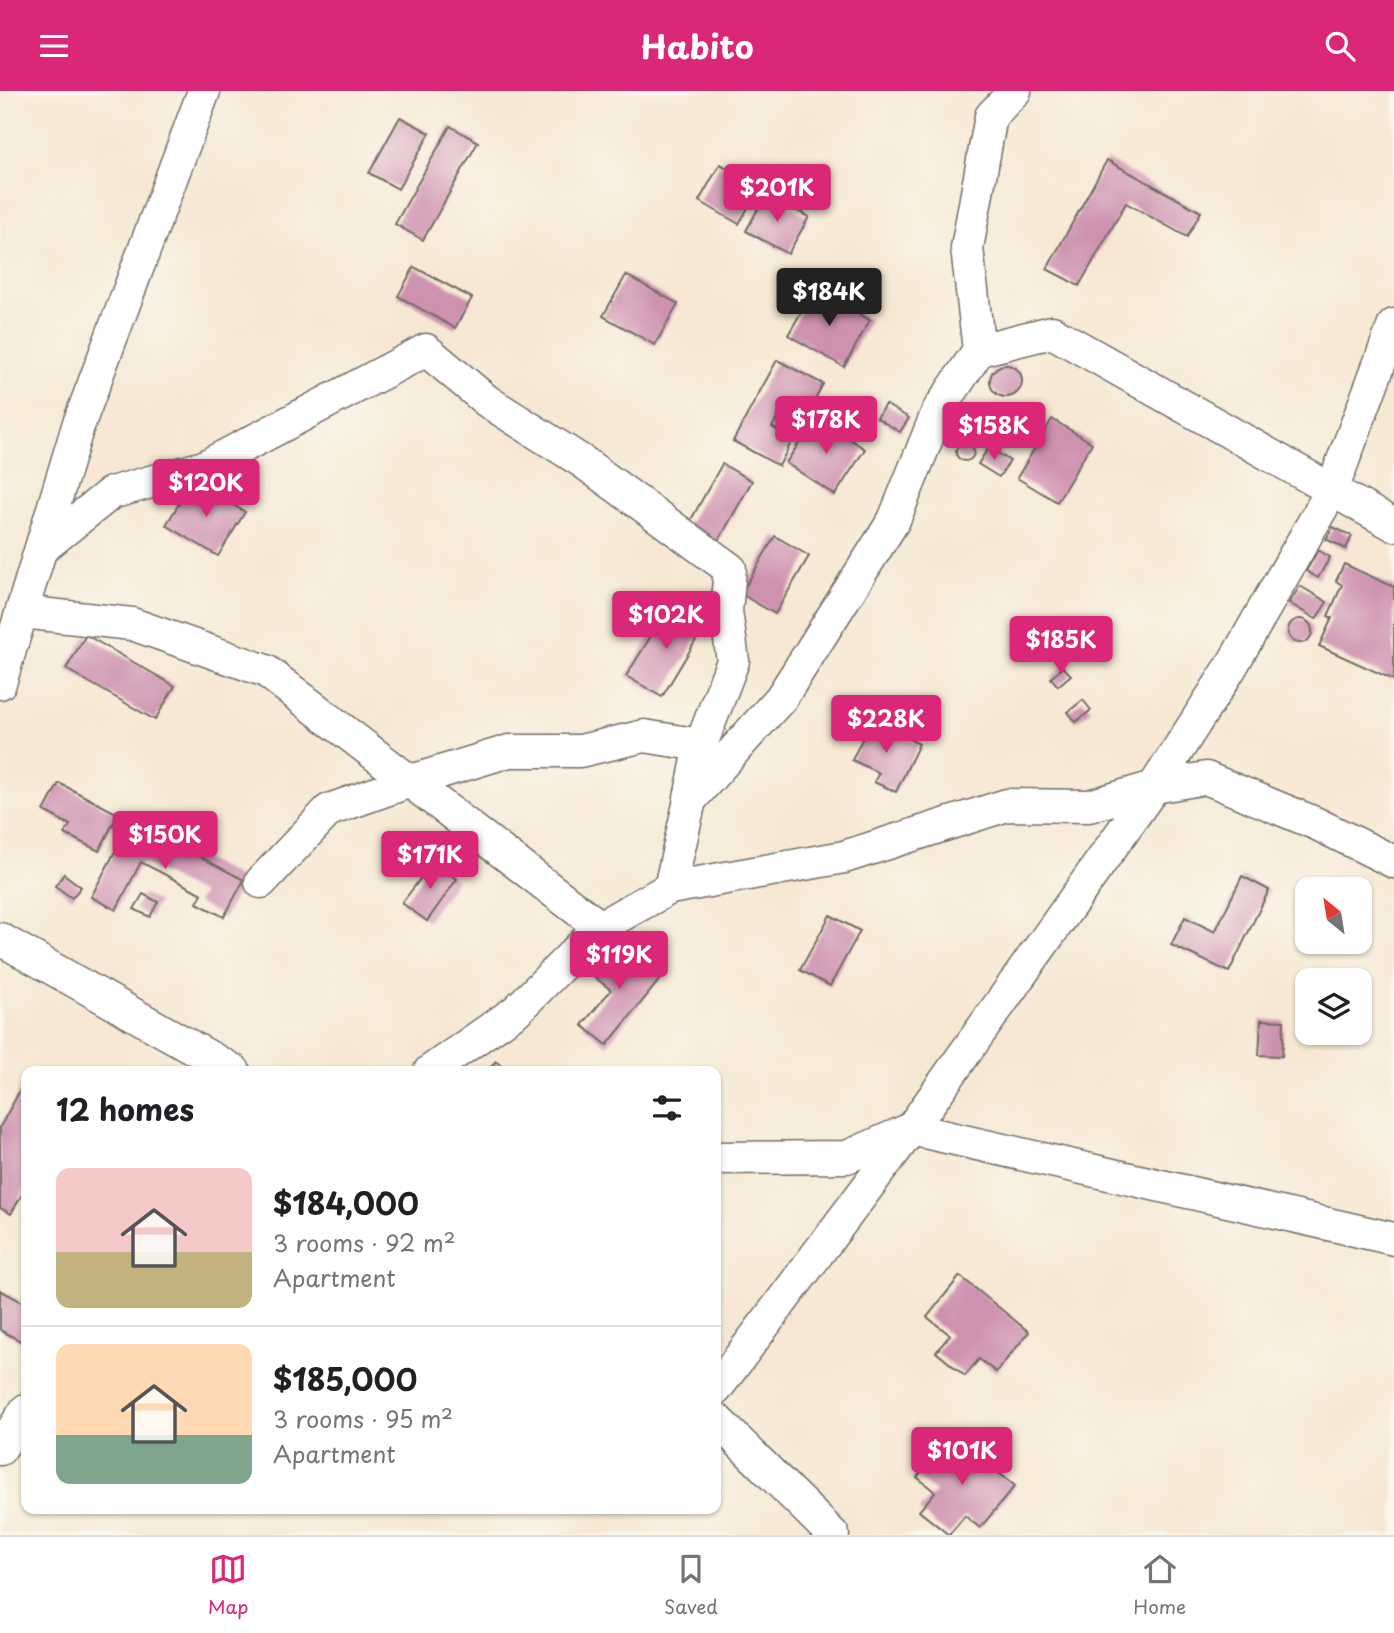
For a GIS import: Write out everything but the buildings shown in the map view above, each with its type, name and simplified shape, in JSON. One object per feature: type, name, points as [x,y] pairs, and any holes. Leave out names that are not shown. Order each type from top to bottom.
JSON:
[{"type":"street","points":[[0,683],[78,426],[204,91]]},
{"type":"street","points":[[690,800],[781,698],[894,520],[938,411],[979,350],[967,248],[991,116],[1015,91]]},
{"type":"street","points":[[721,1382],[911,1129],[1154,787],[1231,667],[1332,490],[1394,325]]},
{"type":"street","points":[[979,350],[1052,332],[1394,525]]},
{"type":"street","points":[[41,549],[111,493],[204,467],[426,350],[487,401],[583,462],[730,569],[726,611],[733,661],[701,745],[670,888]]},
{"type":"street","points":[[22,612],[132,624],[266,671],[600,927]]},
{"type":"street","points":[[261,882],[329,810],[411,781],[509,751],[580,751],[644,736],[701,745]]},
{"type":"street","points":[[437,1066],[516,1011],[600,927],[670,888],[844,857],[1007,805],[1089,806],[1154,787],[1206,778],[1317,824],[1394,862]]},
{"type":"street","points":[[0,939],[199,1062]]},
{"type":"street","points":[[721,1158],[848,1157],[911,1129],[1394,1239]]},
{"type":"street","points":[[0,1449],[21,1418]]},
{"type":"street","points":[[721,1424],[833,1535]]}]
